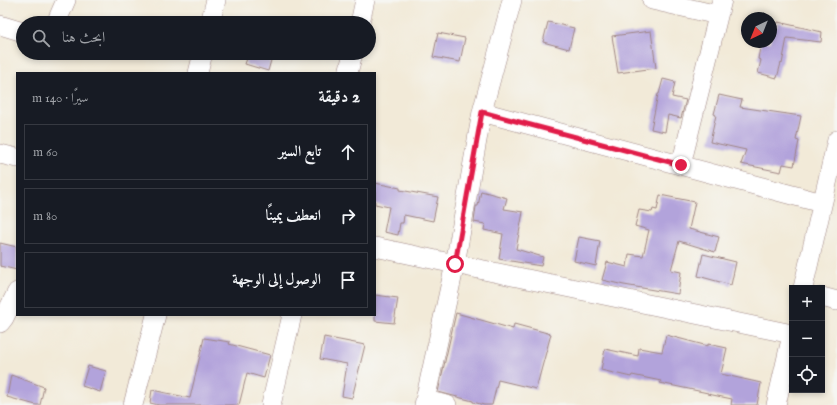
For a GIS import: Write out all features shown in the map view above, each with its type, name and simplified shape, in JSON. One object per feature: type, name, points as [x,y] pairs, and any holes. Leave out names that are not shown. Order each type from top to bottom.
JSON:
[{"type":"street","points":[[59,16],[66,0]]},
{"type":"street","points":[[212,16],[216,0]]},
{"type":"street","points":[[362,16],[365,0]]},
{"type":"street","points":[[447,405],[424,403],[455,264],[482,112],[512,0]]},
{"type":"street","points":[[652,0],[720,7],[681,165]]},
{"type":"street","points":[[0,25],[16,30]]},
{"type":"street","points":[[198,72],[201,60]]},
{"type":"street","points":[[348,72],[351,60]]},
{"type":"street","points":[[482,112],[822,203]]},
{"type":"street","points":[[804,285],[837,140]]},
{"type":"street","points":[[0,154],[16,158]]},
{"type":"street","points":[[376,246],[789,333]]},
{"type":"street","points":[[0,323],[16,294]]},
{"type":"street","points":[[825,298],[837,301]]},
{"type":"street","points":[[133,405],[156,316]]},
{"type":"street","points":[[272,405],[292,316]]},
{"type":"street","points":[[776,405],[789,347]]},
{"type":"building","points":[[548,22],[574,28],[569,49],[543,42]]},
{"type":"building","points":[[778,22],[822,32],[821,42],[787,38],[782,64],[781,63],[777,78],[758,73],[761,60],[758,59],[760,48],[777,48]]},
{"type":"building","points":[[651,31],[656,68],[618,73],[612,36]]},
{"type":"building","points":[[438,33],[465,38],[460,62],[433,57]]},
{"type":"building","points":[[246,60],[271,60],[268,71],[245,64]]},
{"type":"building","points":[[663,79],[675,82],[672,97],[686,100],[681,118],[668,115],[665,132],[651,129],[658,94]]},
{"type":"building","points":[[719,95],[742,100],[740,107],[801,116],[796,140],[799,141],[794,166],[783,164],[781,172],[741,164],[746,150],[710,142],[716,115],[714,114]]},
{"type":"building","points":[[376,183],[400,188],[400,190],[438,197],[433,221],[404,215],[403,223],[400,223],[398,235],[384,232],[389,207],[376,204]]},
{"type":"building","points":[[481,191],[507,198],[504,209],[523,212],[516,249],[543,257],[541,266],[499,259],[503,234],[484,230],[485,224],[474,222],[476,206],[478,206]]},
{"type":"building","points":[[660,195],[695,202],[689,229],[719,237],[715,252],[679,241],[671,270],[681,272],[678,294],[602,280],[607,262],[627,267],[629,254],[643,256],[649,230],[635,226],[639,210],[652,212],[653,209],[657,210]]},
{"type":"building","points":[[579,237],[600,241],[596,266],[574,261]]},
{"type":"building","points":[[0,243],[16,247],[16,270],[0,266]]},
{"type":"building","points":[[703,254],[736,262],[731,285],[698,276]]},
{"type":"building","points":[[376,295],[398,298],[394,323],[375,321]]},
{"type":"building","points":[[456,313],[513,329],[514,324],[551,334],[536,389],[498,380],[492,405],[484,405],[438,392]]},
{"type":"building","points":[[666,335],[708,346],[708,344],[727,348],[721,374],[761,383],[757,405],[731,405],[732,399],[660,383],[661,381],[632,375],[631,377],[601,370],[605,349],[638,356],[639,348],[662,352]]},
{"type":"building","points":[[324,337],[365,345],[352,398],[342,396],[347,364],[320,359]]},
{"type":"building","points":[[204,338],[230,342],[229,344],[270,355],[264,378],[247,373],[239,405],[159,405],[150,403],[152,390],[190,398]]},
{"type":"building","points":[[88,366],[106,371],[100,392],[82,386]]},
{"type":"building","points":[[11,375],[44,387],[40,405],[7,397]]},
{"type":"route","points":[[455,264],[482,112],[681,165]]}]
